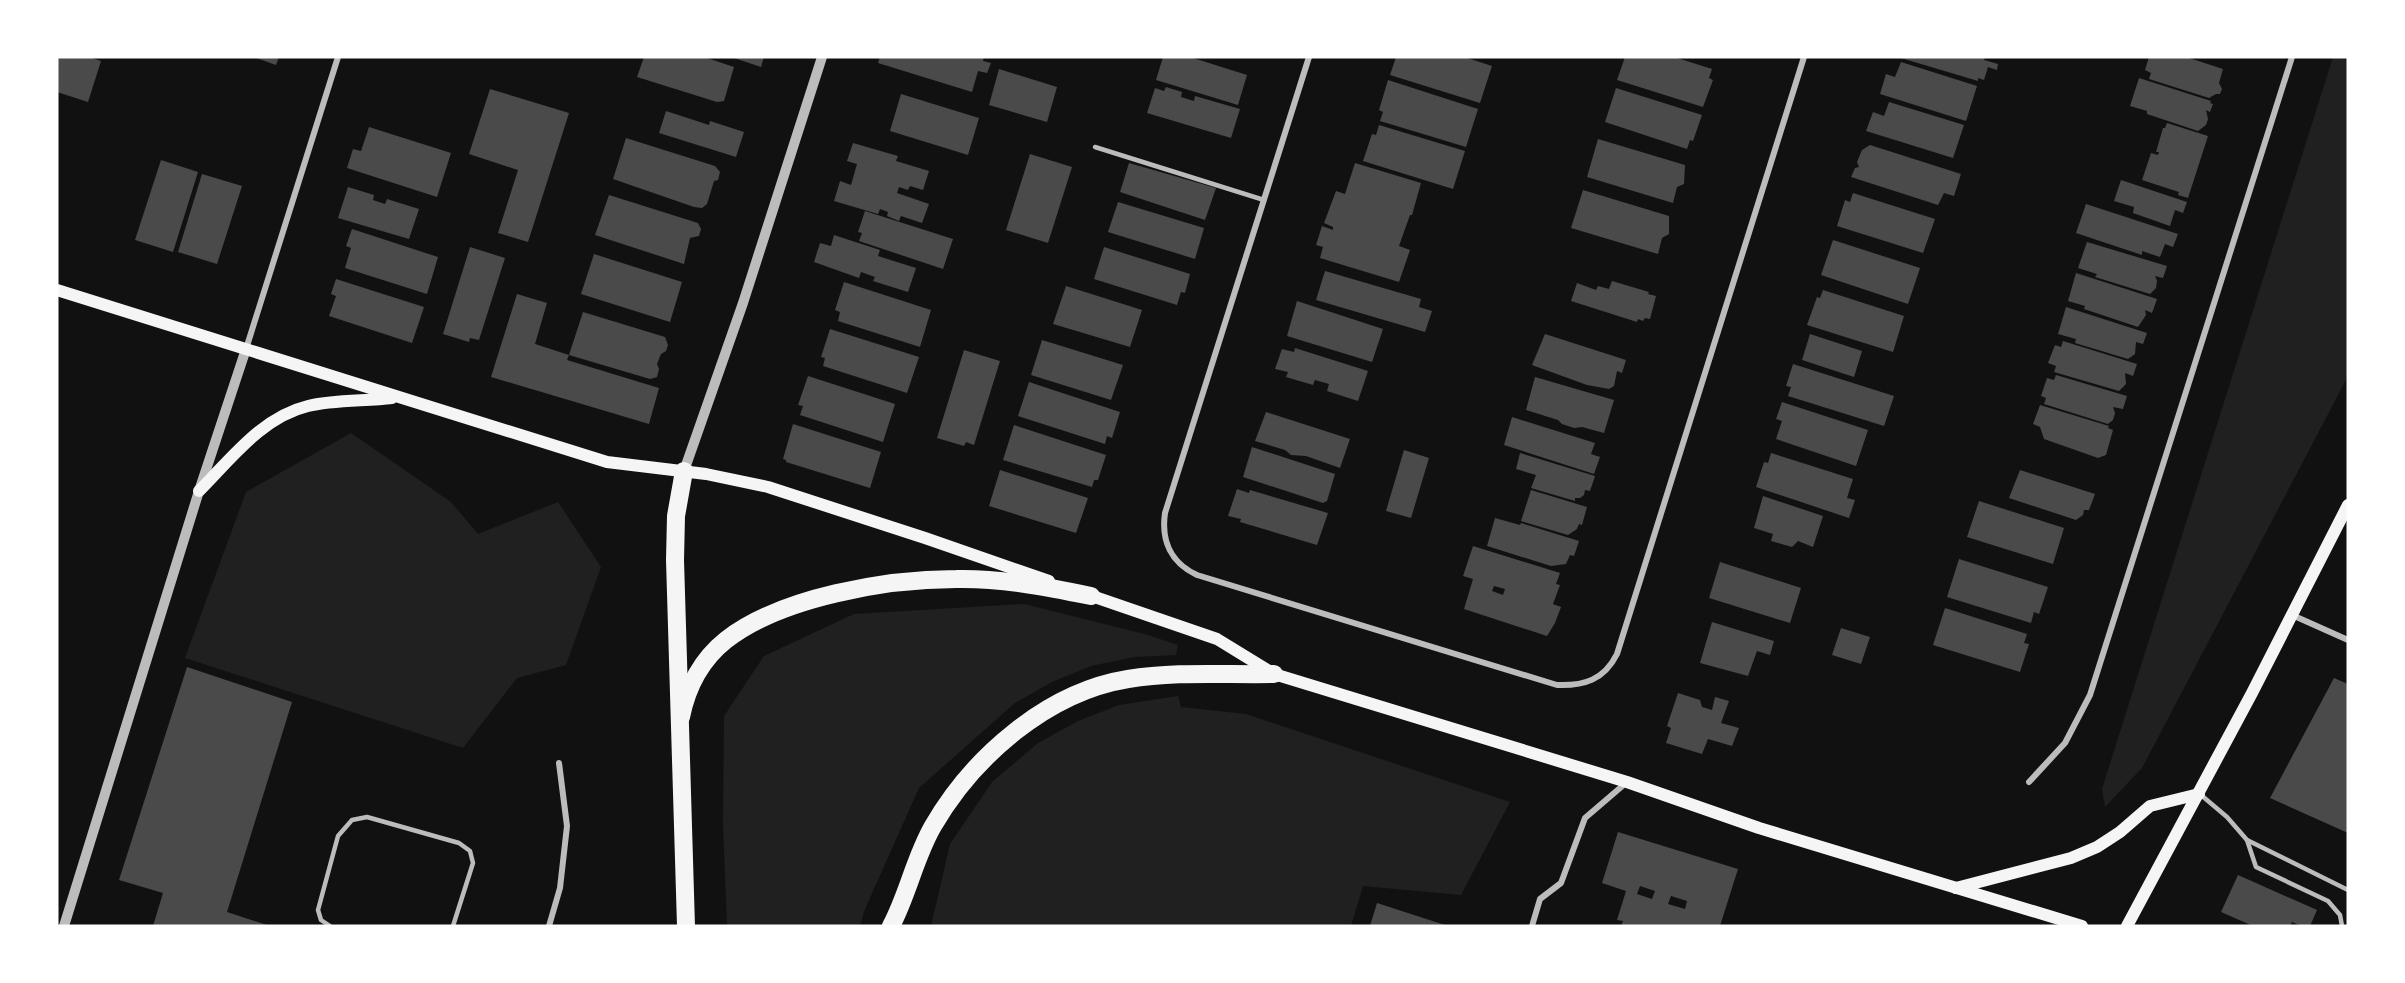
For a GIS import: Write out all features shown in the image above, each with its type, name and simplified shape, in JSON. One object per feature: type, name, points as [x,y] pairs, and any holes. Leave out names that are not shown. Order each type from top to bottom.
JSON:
[{"type":"highway","points":[[684,471],[676,516],[675,560],[686,926]]},
{"type":"highway","points":[[681,717],[688,689],[701,668],[726,640],[740,630],[820,597],[883,585],[956,579],[1010,582],[1091,596]]},
{"type":"highway","points":[[891,926],[902,906],[919,853],[946,805],[982,759],[1023,725],[1073,697],[1126,679],[1184,674],[1216,676],[1274,674]]},
{"type":"highway","points":[[902,906],[902,926]]},
{"type":"main road","points":[[57,290],[607,462],[744,480],[925,538],[1217,639],[1274,674],[1627,782],[1759,828],[2082,926]]},
{"type":"main road","points":[[199,491],[258,432],[281,417],[308,406],[399,398]]},
{"type":"main road","points":[[2127,926],[2199,794],[2348,505]]},
{"type":"main road","points":[[1955,888],[2071,858],[2120,832],[2150,806],[2199,794]]},
{"type":"street","points":[[64,926],[199,491],[338,57]]},
{"type":"street","points":[[684,471],[745,297],[822,57]]},
{"type":"street","points":[[1309,57],[1165,513],[1164,538],[1169,552],[1185,570],[1197,575],[1557,685],[1576,685],[1598,679],[1612,664],[1617,654],[1804,57]]},
{"type":"street","points":[[2029,782],[2065,743],[2091,695],[2292,57]]},
{"type":"street","points":[[2292,615],[2348,640]]},
{"type":"street","points":[[549,926],[560,888],[567,826],[559,763]]},
{"type":"street","points":[[1532,926],[1540,899],[1561,883],[1585,818],[1627,782]]},
{"type":"lane","points":[[1095,147],[1264,200]]},
{"type":"lane","points":[[2199,794],[2227,817],[2247,840],[2256,867],[2328,901],[2340,915],[2342,926]]},
{"type":"lane","points":[[330,926],[321,920],[318,910],[338,836],[352,820],[367,817],[459,843],[470,852],[473,863],[453,926]]},
{"type":"lane","points":[[2247,840],[2348,890]]},
{"type":"shaded area","points":[[2333,57],[2348,57],[2348,376],[2142,768],[2105,807],[2102,789]]},
{"type":"shaded area","points":[[351,433],[451,502],[478,534],[558,502],[601,567],[566,665],[517,678],[463,748],[185,658],[246,492]]},
{"type":"shaded area","points":[[1024,604],[1148,635],[1178,645],[1176,655],[1134,657],[1091,666],[1052,682],[1015,703],[919,788],[865,909],[860,926],[727,926],[723,824],[724,716],[764,656],[854,614]]},
{"type":"shaded area","points":[[1178,696],[1181,707],[1246,714],[1510,802],[1461,895],[1363,886],[1351,926],[931,926],[950,844],[992,782],[1038,743],[1078,721],[1119,705]]},
{"type":"building","points":[[57,57],[89,57],[101,61],[88,102],[57,92]]},
{"type":"building","points":[[253,57],[279,57],[276,65]]},
{"type":"building","points":[[644,57],[704,57],[734,67],[724,101],[717,102],[637,77]]},
{"type":"building","points":[[731,57],[764,57],[761,67]]},
{"type":"building","points":[[880,57],[984,57],[983,61],[991,63],[987,73],[978,71],[972,92],[878,63]]},
{"type":"building","points":[[1163,57],[1190,57],[1247,75],[1238,105],[1156,80]]},
{"type":"building","points":[[1396,57],[1464,57],[1492,66],[1480,103],[1390,75]]},
{"type":"building","points":[[1625,57],[1674,57],[1712,69],[1709,78],[1713,80],[1703,107],[1617,80]]},
{"type":"building","points":[[1985,57],[1984,60],[1998,64],[1997,70],[1988,67],[1984,80],[1978,78],[1978,81],[1901,58]]},
{"type":"building","points":[[2149,57],[2186,57],[2223,69],[2219,83],[2222,89],[2220,94],[2209,98],[2149,79],[2151,73],[2145,70]]},
{"type":"building","points":[[1901,62],[1977,86],[1966,121],[1880,94],[1886,74],[1895,77]]},
{"type":"building","points":[[999,69],[1057,87],[1047,122],[989,105]]},
{"type":"building","points":[[2139,78],[2211,101],[2210,103],[2213,104],[2210,112],[2206,110],[2208,119],[2206,125],[2198,131],[2130,106]]},
{"type":"building","points":[[1388,80],[1478,109],[1466,147],[1380,121],[1383,112],[1379,110]]},
{"type":"building","points":[[1166,87],[1182,92],[1181,97],[1194,101],[1195,96],[1240,109],[1231,138],[1147,113],[1155,88],[1164,91]]},
{"type":"building","points":[[1616,88],[1702,115],[1693,141],[1690,140],[1687,149],[1605,122]]},
{"type":"building","points":[[490,89],[569,113],[528,242],[498,233],[518,170],[469,154]]},
{"type":"building","points":[[901,94],[979,118],[968,155],[890,131]]},
{"type":"building","points":[[1889,102],[1964,125],[1953,158],[1866,131],[1873,112],[1884,116]]},
{"type":"building","points":[[666,111],[709,125],[710,121],[744,132],[736,157],[659,133]]},
{"type":"building","points":[[2167,123],[2208,136],[2188,198],[2178,195],[2179,192],[2142,180],[2151,153],[2158,155],[2159,152],[2156,152],[2163,128]]},
{"type":"building","points":[[1379,125],[1465,151],[1453,189],[1363,161],[1372,134],[1376,135]]},
{"type":"building","points":[[369,127],[451,153],[437,197],[347,168],[353,149],[361,151]]},
{"type":"building","points":[[626,138],[715,166],[720,172],[718,180],[714,181],[707,204],[702,208],[694,207],[613,179]]},
{"type":"building","points":[[1598,139],[1685,165],[1684,184],[1677,187],[1673,203],[1587,177]]},
{"type":"building","points":[[853,143],[898,156],[896,161],[929,171],[923,190],[910,186],[908,190],[899,187],[897,193],[929,204],[922,223],[901,216],[899,221],[887,216],[888,212],[880,209],[878,214],[834,201],[840,181],[851,185],[857,164],[847,161]]},
{"type":"building","points":[[1870,145],[1961,174],[1954,196],[1944,193],[1938,205],[1851,177],[1855,168],[1859,167],[1857,162],[1862,150]]},
{"type":"building","points":[[1030,154],[1072,167],[1048,243],[1006,230]]},
{"type":"building","points":[[161,160],[198,172],[173,252],[135,240]]},
{"type":"building","points":[[1129,163],[1216,188],[1205,220],[1120,192]]},
{"type":"building","points":[[1355,163],[1421,183],[1412,215],[1410,215],[1399,246],[1410,250],[1399,282],[1320,258],[1323,247],[1316,245],[1322,226],[1333,230],[1333,227],[1324,223],[1336,191],[1345,194]]},
{"type":"building","points":[[202,174],[242,186],[217,264],[178,252]]},
{"type":"building","points":[[2121,180],[2187,202],[2183,213],[2175,210],[2170,226],[2133,213],[2134,207],[2114,201]]},
{"type":"building","points":[[348,187],[374,195],[373,200],[385,204],[387,199],[419,209],[409,239],[338,218]]},
{"type":"building","points":[[1583,190],[1669,216],[1669,234],[1662,238],[1658,254],[1571,228]]},
{"type":"building","points":[[1853,193],[1935,219],[1923,253],[1837,226],[1845,200],[1850,202]]},
{"type":"building","points":[[609,195],[698,223],[701,229],[699,236],[690,238],[684,264],[595,235]]},
{"type":"building","points":[[1118,202],[1204,228],[1195,259],[1108,232]]},
{"type":"building","points":[[2086,204],[2178,234],[2173,247],[2165,244],[2160,257],[2142,251],[2142,255],[2076,233]]},
{"type":"building","points":[[865,211],[953,239],[943,269],[859,241],[862,233],[858,232]]},
{"type":"building","points":[[352,229],[438,257],[427,294],[345,268],[351,248],[346,246]]},
{"type":"building","points":[[834,235],[880,250],[878,256],[916,268],[908,292],[873,281],[875,277],[861,272],[859,278],[814,262],[820,243],[831,246]]},
{"type":"building","points":[[1833,240],[1920,268],[1908,304],[1821,275]]},
{"type":"building","points":[[2087,242],[2167,266],[2163,278],[2155,276],[2156,288],[2150,294],[2095,277],[2097,274],[2078,268]]},
{"type":"building","points":[[470,247],[505,258],[479,340],[470,338],[469,342],[443,334]]},
{"type":"building","points":[[1104,247],[1190,274],[1185,293],[1181,292],[1177,305],[1094,279]]},
{"type":"building","points":[[594,254],[682,282],[670,322],[581,294]]},
{"type":"building","points":[[1325,271],[1421,299],[1419,307],[1432,311],[1425,332],[1316,300]]},
{"type":"building","points":[[2076,273],[2157,299],[2152,313],[2145,310],[2146,315],[2138,327],[2084,309],[2085,306],[2068,301]]},
{"type":"building","points":[[336,279],[424,307],[412,343],[329,316],[336,296],[331,294]]},
{"type":"building","points":[[1612,281],[1656,296],[1650,319],[1645,318],[1643,321],[1638,319],[1637,322],[1571,301],[1577,283],[1596,290],[1598,286],[1609,289]]},
{"type":"building","points":[[844,282],[931,310],[920,347],[838,321],[840,312],[835,310]]},
{"type":"building","points":[[1066,286],[1142,310],[1130,347],[1053,324]]},
{"type":"building","points":[[1823,290],[1904,316],[1893,352],[1807,325],[1817,297],[1820,298]]},
{"type":"building","points":[[517,294],[547,303],[535,344],[569,355],[567,360],[659,388],[649,424],[491,377]]},
{"type":"building","points":[[1297,301],[1383,329],[1372,362],[1287,336]]},
{"type":"building","points":[[2066,307],[2147,333],[2143,344],[2136,342],[2135,354],[2128,359],[2075,343],[2076,339],[2058,334]]},
{"type":"building","points":[[583,312],[665,337],[668,345],[657,364],[659,369],[657,377],[650,379],[569,355]]},
{"type":"building","points":[[830,329],[919,357],[907,393],[823,366],[825,358],[821,357]]},
{"type":"building","points":[[1545,334],[1626,360],[1622,373],[1617,371],[1614,386],[1609,389],[1587,385],[1532,365]]},
{"type":"building","points":[[1810,334],[1862,351],[1854,377],[1802,360]]},
{"type":"building","points":[[1042,340],[1123,365],[1111,400],[1031,375]]},
{"type":"building","points":[[2063,341],[2137,364],[2133,376],[2125,373],[2126,384],[2119,391],[2054,372],[2056,366],[2048,363],[2055,345],[2061,347]]},
{"type":"building","points":[[1295,348],[1368,371],[1358,401],[1327,391],[1329,384],[1315,380],[1313,385],[1286,377],[1288,372],[1275,369],[1282,349],[1294,352]]},
{"type":"building","points":[[964,350],[1000,361],[974,445],[966,442],[964,446],[937,438]]},
{"type":"building","points":[[1793,364],[1894,396],[1884,426],[1788,396],[1791,387],[1786,386]]},
{"type":"building","points":[[2056,375],[2127,396],[2123,409],[2113,407],[2115,413],[2113,420],[2108,424],[2044,404],[2046,398],[2041,396],[2047,378],[2054,380]]},
{"type":"building","points":[[808,376],[895,404],[883,442],[800,415],[803,406],[798,405]]},
{"type":"building","points":[[1535,377],[1614,400],[1604,433],[1582,427],[1574,428],[1558,420],[1526,410]]},
{"type":"building","points":[[1029,382],[1120,412],[1112,438],[1107,436],[1105,444],[1018,416]]},
{"type":"building","points":[[1782,402],[1868,430],[1856,466],[1776,439],[1782,421],[1776,419]]},
{"type":"building","points":[[2040,405],[2109,426],[2108,428],[2113,430],[2106,455],[2098,458],[2044,439],[2040,427],[2033,424]]},
{"type":"building","points":[[1266,412],[1350,439],[1340,468],[1306,456],[1291,455],[1285,450],[1255,441]]},
{"type":"building","points":[[1512,417],[1595,443],[1591,454],[1600,457],[1594,474],[1504,445]]},
{"type":"building","points":[[793,424],[881,452],[870,488],[786,462],[783,459]]},
{"type":"building","points":[[1014,425],[1106,455],[1098,480],[1094,480],[1092,487],[1003,460]]},
{"type":"building","points":[[1252,447],[1335,474],[1327,501],[1323,503],[1243,477]]},
{"type":"building","points":[[1404,450],[1429,458],[1411,518],[1386,511]]},
{"type":"building","points":[[1520,453],[1595,476],[1590,491],[1585,490],[1584,495],[1575,498],[1575,501],[1531,488],[1536,475],[1516,469]]},
{"type":"building","points":[[1771,453],[1853,479],[1847,498],[1855,500],[1849,518],[1756,487],[1764,462],[1768,463]]},
{"type":"building","points":[[1000,470],[1088,498],[1076,533],[989,506]]},
{"type":"building","points":[[2020,470],[2095,494],[2089,510],[2084,510],[2083,515],[2076,520],[2009,498]]},
{"type":"building","points":[[1237,489],[1249,493],[1250,490],[1328,513],[1317,545],[1240,522],[1241,519],[1228,516]]},
{"type":"building","points":[[1531,490],[1587,507],[1582,525],[1579,524],[1577,529],[1568,535],[1521,521]]},
{"type":"building","points":[[1763,496],[1823,516],[1813,547],[1798,541],[1792,547],[1771,541],[1773,534],[1754,528]]},
{"type":"building","points":[[1979,501],[2064,528],[2053,564],[1967,537]]},
{"type":"building","points":[[1495,518],[1520,525],[1521,523],[1579,541],[1574,556],[1570,555],[1566,564],[1551,566],[1487,546]]},
{"type":"building","points":[[1473,546],[1560,573],[1556,584],[1560,585],[1553,604],[1561,607],[1555,623],[1547,636],[1464,609],[1473,579],[1463,576]],"holes":[[[1494,586],[1505,589],[1503,595],[1492,591]]]},
{"type":"building","points":[[1959,559],[2048,587],[2039,614],[2034,612],[2031,623],[1947,597]]},
{"type":"building","points":[[1720,562],[1801,588],[1790,623],[1709,598]]},
{"type":"building","points":[[1945,608],[2027,634],[2024,643],[2029,644],[2020,672],[1933,645]]},
{"type":"building","points":[[1712,622],[1774,641],[1770,655],[1757,651],[1748,676],[1700,663]]},
{"type":"building","points":[[1841,628],[1870,637],[1861,664],[1832,655]]},
{"type":"building","points":[[187,667],[292,702],[227,912],[270,926],[153,926],[163,893],[119,880]]},
{"type":"building","points":[[2334,678],[2348,684],[2348,833],[2270,798]]},
{"type":"building","points":[[1678,693],[1700,700],[1702,707],[1712,710],[1715,697],[1729,701],[1721,723],[1739,728],[1732,746],[1708,739],[1702,754],[1666,743],[1671,728],[1667,726]]},
{"type":"building","points":[[1618,832],[1738,869],[1720,926],[1621,926],[1623,921],[1617,920],[1626,891],[1602,883]],"holes":[[[1640,886],[1655,891],[1652,899],[1637,894]],[[1671,896],[1687,901],[1685,909],[1668,904]]]},
{"type":"building","points":[[2238,875],[2317,910],[2310,926],[2292,922],[2290,926],[2253,926],[2221,912]]},
{"type":"building","points":[[1377,903],[1448,926],[1370,926]]}]
